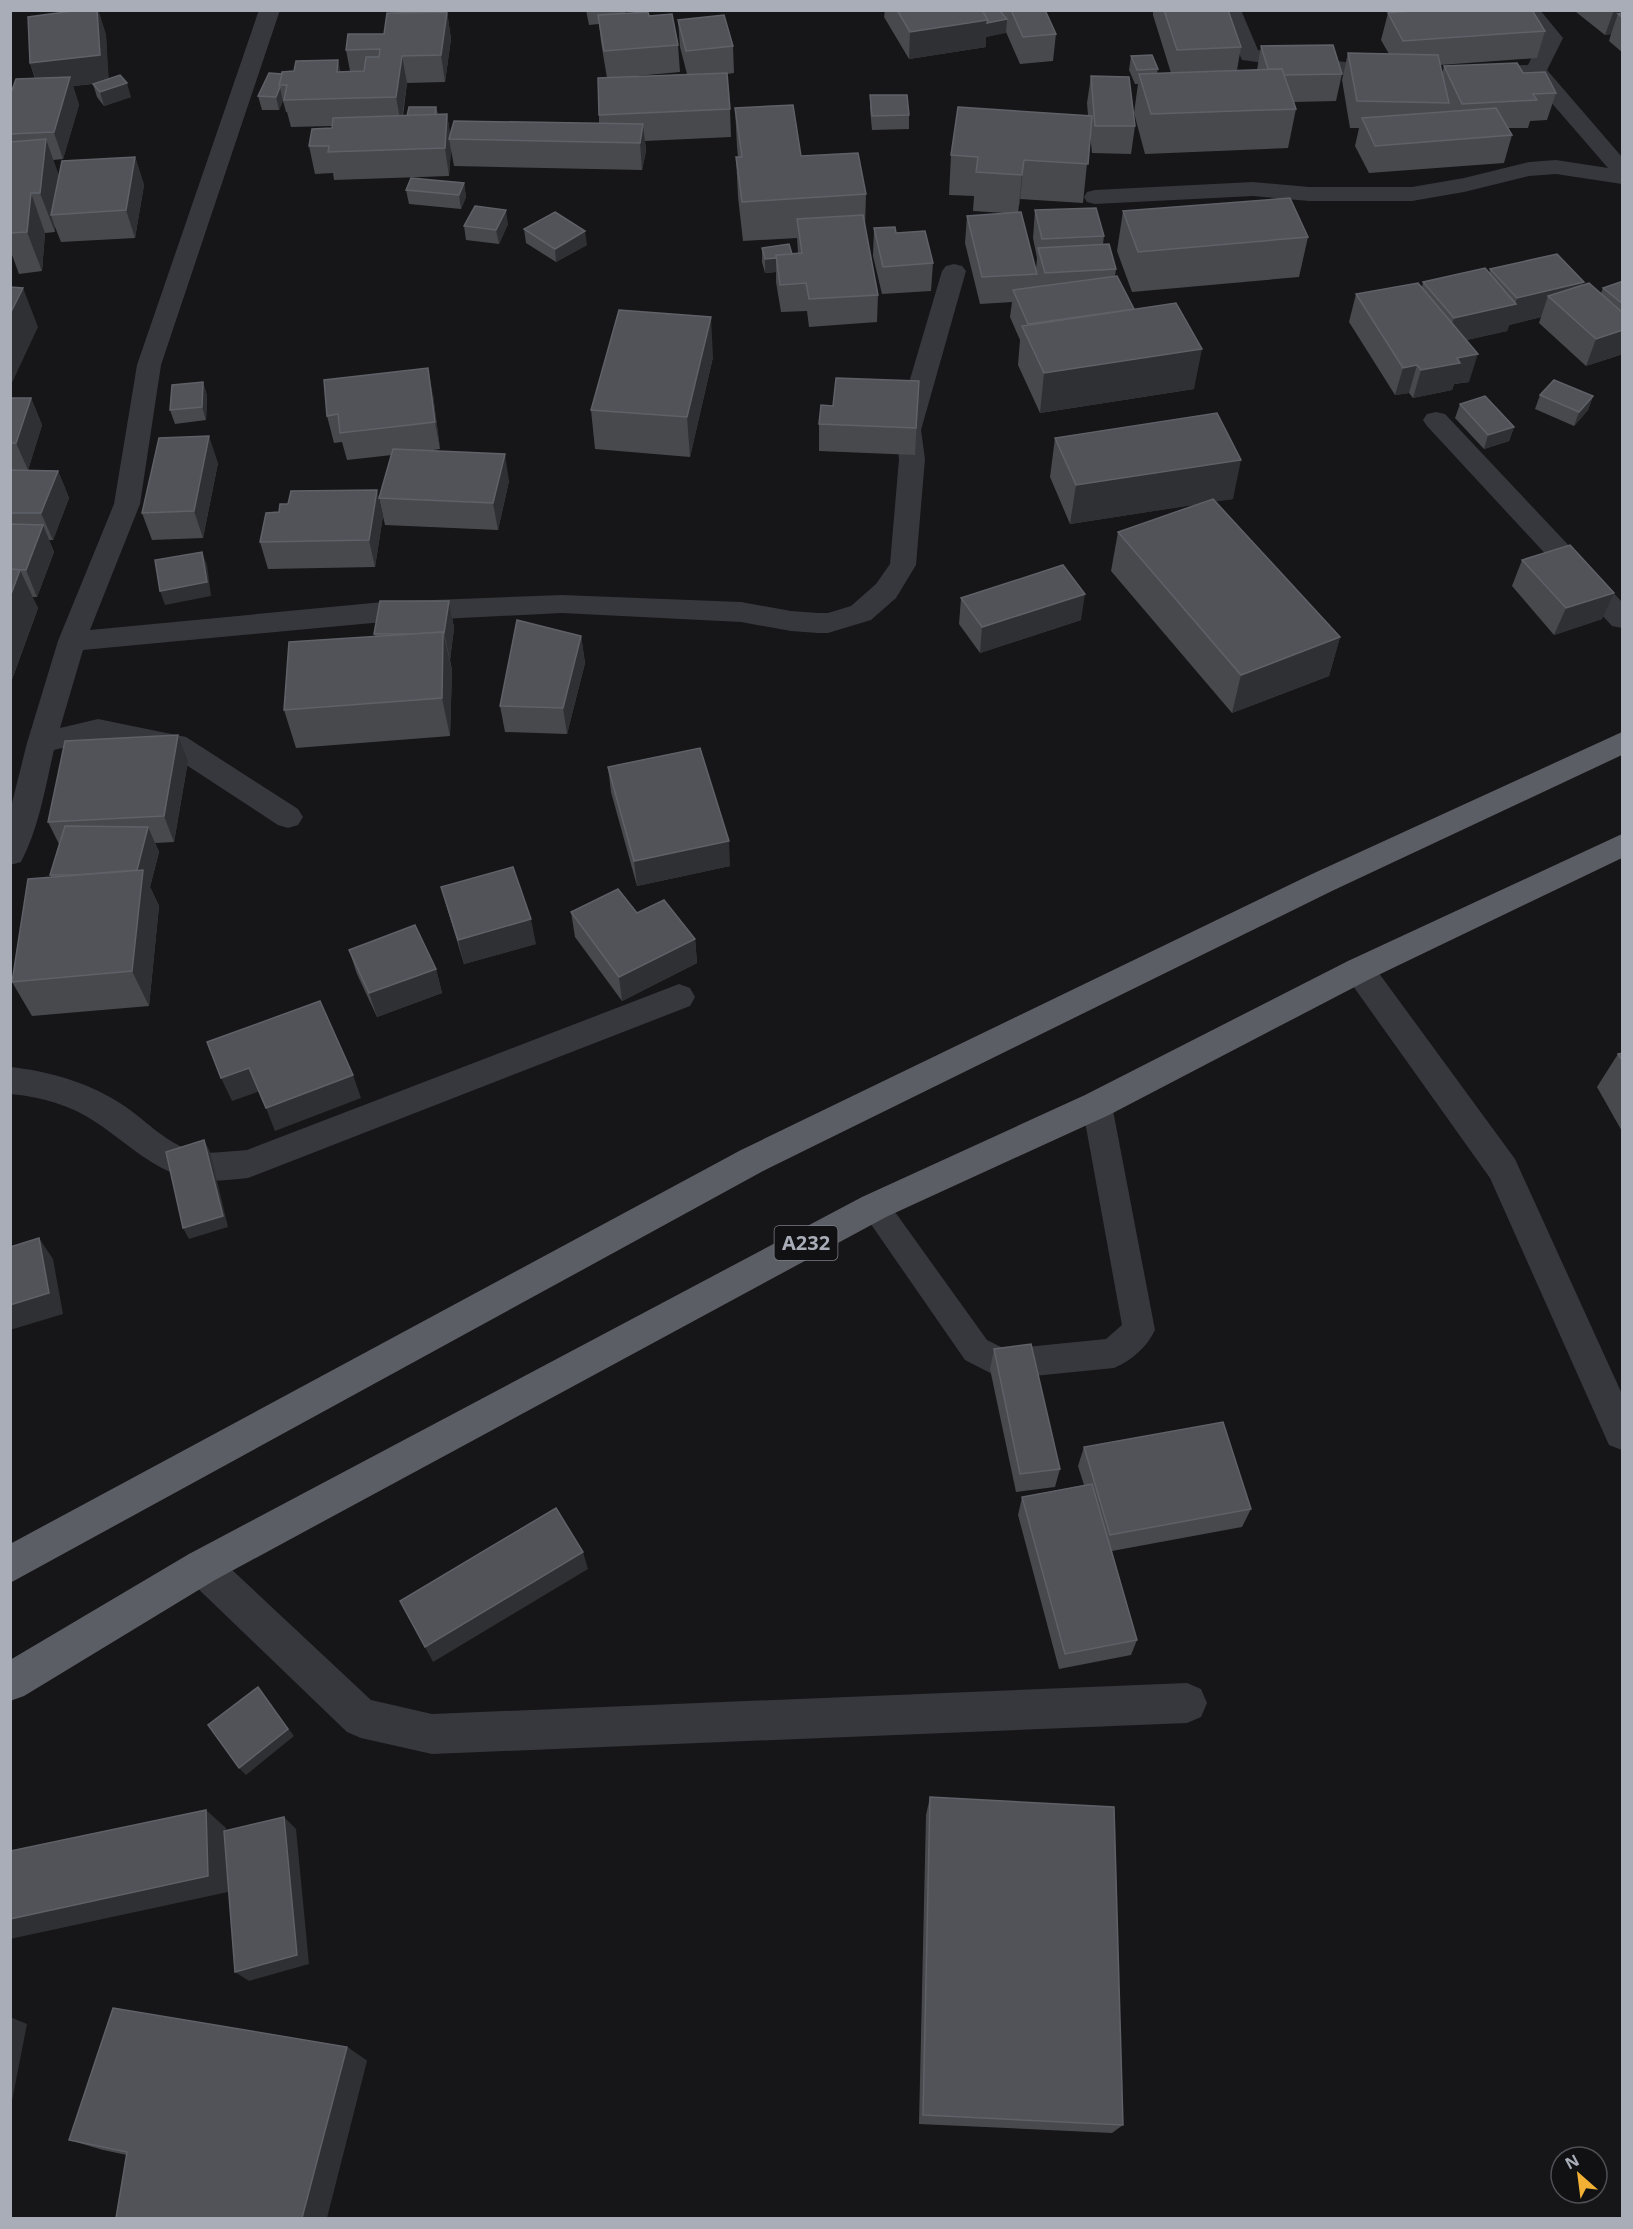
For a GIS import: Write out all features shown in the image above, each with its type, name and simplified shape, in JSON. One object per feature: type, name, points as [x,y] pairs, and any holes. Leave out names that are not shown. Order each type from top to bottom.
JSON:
[{"type":"highway","points":[[10,1565],[160,1480],[753,1160],[1323,882],[1623,743]]},
{"type":"highway","name":"A232","points":[[10,1682],[202,1567],[874,1207],[1097,1105],[1359,970],[1623,845]]},
{"type":"street","points":[[10,854],[26,809],[41,743],[72,641],[127,504],[149,365],[270,10]]},
{"type":"street","points":[[1230,10],[1250,55],[1410,76]]},
{"type":"street","points":[[1528,10],[1552,38],[1536,71]]},
{"type":"street","points":[[1456,74],[1536,71]]},
{"type":"street","points":[[1536,71],[1623,170]]},
{"type":"street","points":[[1095,197],[1253,189],[1309,194],[1412,194],[1464,185],[1529,169],[1556,167],[1623,177]]},
{"type":"street","points":[[72,641],[382,612],[562,604],[741,612],[791,621],[818,623],[828,623],[861,613],[886,591],[903,565],[912,459],[908,430],[954,271]]},
{"type":"street","points":[[1436,420],[1623,619]]},
{"type":"street","points":[[41,743],[98,729],[176,744],[288,817]]},
{"type":"street","points":[[1359,970],[1503,1169],[1623,1433]]},
{"type":"street","points":[[10,1080],[60,1089],[99,1107],[142,1140],[181,1162],[215,1166],[248,1164],[679,997]]},
{"type":"street","points":[[202,1567],[361,1718],[432,1734],[1187,1703]]},
{"type":"lane","points":[[874,1207],[976,1350],[1002,1364],[1114,1353],[1139,1330],[1097,1105]]},
{"type":"building","points":[[97,10],[100,55],[30,63],[28,17]]},
{"type":"building","points":[[897,10],[982,10],[988,20],[910,32]]},
{"type":"building","points":[[982,10],[999,10],[1007,19],[987,23],[988,20]]},
{"type":"building","points":[[1011,10],[1045,10],[1056,34],[1023,37]]},
{"type":"building","points":[[1164,10],[1228,10],[1241,47],[1177,50]]},
{"type":"building","points":[[1424,10],[1532,10],[1545,31],[1403,41],[1388,13]]},
{"type":"building","points":[[447,12],[441,55],[402,56],[396,97],[284,100],[287,85],[279,85],[282,72],[294,71],[296,61],[338,60],[337,72],[364,71],[366,57],[379,57],[380,49],[346,50],[348,34],[384,34],[387,13]]},
{"type":"building","points":[[648,12],[649,16],[672,14],[678,45],[604,51],[598,15]]},
{"type":"building","points":[[724,15],[733,46],[686,51],[678,20]]},
{"type":"building","points":[[1333,45],[1342,74],[1284,75],[1282,69],[1268,69],[1261,46]]},
{"type":"building","points":[[1348,53],[1438,55],[1449,103],[1357,101]]},
{"type":"building","points":[[1152,55],[1158,69],[1137,70],[1131,56]]},
{"type":"building","points":[[1517,63],[1523,73],[1545,72],[1556,93],[1533,94],[1537,100],[1462,104],[1444,66]]},
{"type":"building","points":[[1282,69],[1296,109],[1151,114],[1139,74]]},
{"type":"building","points":[[269,73],[282,74],[276,97],[258,96]]},
{"type":"building","points":[[727,73],[730,109],[599,115],[598,78]]},
{"type":"building","points":[[120,75],[127,83],[100,92],[93,84]]},
{"type":"building","points":[[1091,76],[1129,77],[1135,126],[1095,126]]},
{"type":"building","points":[[70,77],[54,132],[10,134],[10,96],[16,79]]},
{"type":"building","points":[[870,95],[907,95],[909,115],[872,116]]},
{"type":"building","points":[[793,105],[801,156],[858,153],[866,194],[742,202],[736,157],[742,157],[735,108]]},
{"type":"building","points":[[409,107],[436,107],[435,115],[407,116]]},
{"type":"building","points":[[958,107],[1092,116],[1088,164],[1024,160],[1022,175],[976,172],[978,157],[951,155]]},
{"type":"building","points":[[1496,108],[1512,135],[1375,146],[1362,118]]},
{"type":"building","points":[[447,114],[445,148],[328,152],[329,146],[309,146],[312,129],[332,128],[333,118]]},
{"type":"building","points":[[454,121],[643,124],[640,143],[449,139]]},
{"type":"building","points":[[46,139],[40,193],[31,193],[27,232],[10,233],[10,142]]},
{"type":"building","points":[[135,157],[126,210],[51,215],[62,161]]},
{"type":"building","points":[[411,178],[464,183],[459,195],[406,190]]},
{"type":"building","points":[[1290,198],[1308,237],[1138,252],[1123,211]]},
{"type":"building","points":[[475,206],[506,210],[496,230],[464,226]]},
{"type":"building","points":[[1096,208],[1104,236],[1042,239],[1035,210]]},
{"type":"building","points":[[555,212],[585,231],[555,249],[524,229]]},
{"type":"building","points":[[1021,212],[1037,274],[982,277],[967,216]]},
{"type":"building","points":[[863,215],[878,295],[809,299],[806,283],[780,285],[776,255],[802,253],[797,219]]},
{"type":"building","points":[[895,227],[896,233],[925,231],[933,263],[883,267],[874,228]]},
{"type":"building","points":[[789,244],[792,254],[776,255],[776,258],[765,259],[762,248]]},
{"type":"building","points":[[1109,244],[1116,269],[1045,273],[1038,248]]},
{"type":"building","points":[[1557,254],[1584,282],[1517,298],[1490,269]]},
{"type":"building","points":[[1485,268],[1516,304],[1454,318],[1423,282]]},
{"type":"building","points":[[1117,276],[1134,309],[1028,324],[1013,290]]},
{"type":"building","points":[[1623,281],[1623,304],[1603,288]]},
{"type":"building","points":[[1418,283],[1478,354],[1457,358],[1460,363],[1421,370],[1417,365],[1403,368],[1356,294]]},
{"type":"building","points":[[1589,283],[1623,313],[1623,330],[1596,339],[1548,296]]},
{"type":"building","points":[[10,287],[23,288],[10,314]]},
{"type":"building","points":[[1176,303],[1202,349],[1044,373],[1022,326]]},
{"type":"building","points":[[619,310],[711,317],[687,417],[591,410]]},
{"type":"building","points":[[428,368],[435,422],[340,433],[338,414],[327,416],[324,380]]},
{"type":"building","points":[[836,378],[919,381],[916,428],[819,424],[821,405],[833,406]]},
{"type":"building","points":[[1554,380],[1593,396],[1579,412],[1540,395]]},
{"type":"building","points":[[203,382],[202,407],[170,410],[172,385]]},
{"type":"building","points":[[1485,396],[1514,427],[1488,435],[1460,404]]},
{"type":"building","points":[[10,398],[31,398],[16,443],[10,443]]},
{"type":"building","points":[[1217,413],[1241,460],[1076,485],[1055,438]]},
{"type":"building","points":[[209,436],[194,511],[142,513],[159,438]]},
{"type":"building","points":[[393,449],[505,454],[493,503],[379,498]]},
{"type":"building","points":[[10,470],[58,471],[41,513],[10,513]]},
{"type":"building","points":[[377,490],[369,540],[260,542],[266,513],[279,512],[280,504],[288,504],[291,491]]},
{"type":"building","points":[[1213,499],[1340,637],[1241,675],[1118,532]]},
{"type":"building","points":[[10,524],[43,525],[26,570],[10,569]]},
{"type":"building","points":[[1570,545],[1614,593],[1566,608],[1522,560]]},
{"type":"building","points":[[202,552],[207,582],[160,591],[155,560]]},
{"type":"building","points":[[1063,565],[1085,594],[982,627],[961,598]]},
{"type":"building","points":[[10,569],[20,570],[10,597]]},
{"type":"building","points":[[380,601],[449,601],[444,633],[374,634]]},
{"type":"building","points":[[517,620],[581,636],[563,708],[500,706]]},
{"type":"building","points":[[443,632],[442,698],[284,710],[289,642]]},
{"type":"building","points":[[178,735],[164,816],[48,822],[65,741]]},
{"type":"building","points":[[700,748],[729,841],[634,861],[608,767]]},
{"type":"building","points":[[65,826],[148,827],[137,870],[50,875]]},
{"type":"building","points":[[513,867],[531,919],[458,940],[441,887]]},
{"type":"building","points":[[143,870],[132,971],[12,982],[28,879]]},
{"type":"building","points":[[618,889],[637,913],[664,900],[695,939],[619,977],[571,912]]},
{"type":"building","points":[[415,925],[436,969],[369,993],[349,950]]},
{"type":"building","points":[[320,1001],[353,1075],[266,1108],[249,1068],[221,1078],[207,1042]]},
{"type":"building","points":[[204,1140],[223,1216],[183,1228],[166,1152]]},
{"type":"building","points":[[39,1238],[49,1293],[10,1305],[10,1247]]},
{"type":"building","points":[[1031,1344],[1060,1469],[1020,1474],[994,1349]]},
{"type":"building","points":[[1223,1422],[1251,1509],[1110,1535],[1084,1447]]},
{"type":"building","points":[[1092,1484],[1137,1640],[1065,1654],[1022,1497]]},
{"type":"building","points":[[556,1508],[583,1552],[425,1647],[400,1601]]},
{"type":"building","points":[[258,1687],[288,1729],[239,1768],[208,1725]]},
{"type":"building","points":[[930,1797],[1114,1807],[1123,2125],[923,2115]]},
{"type":"building","points":[[206,1810],[208,1876],[10,1919],[10,1851]]},
{"type":"building","points":[[284,1817],[297,1955],[235,1972],[224,1831]]},
{"type":"building","points":[[113,2008],[347,2047],[302,2218],[116,2218],[127,2152],[69,2140]]}]
